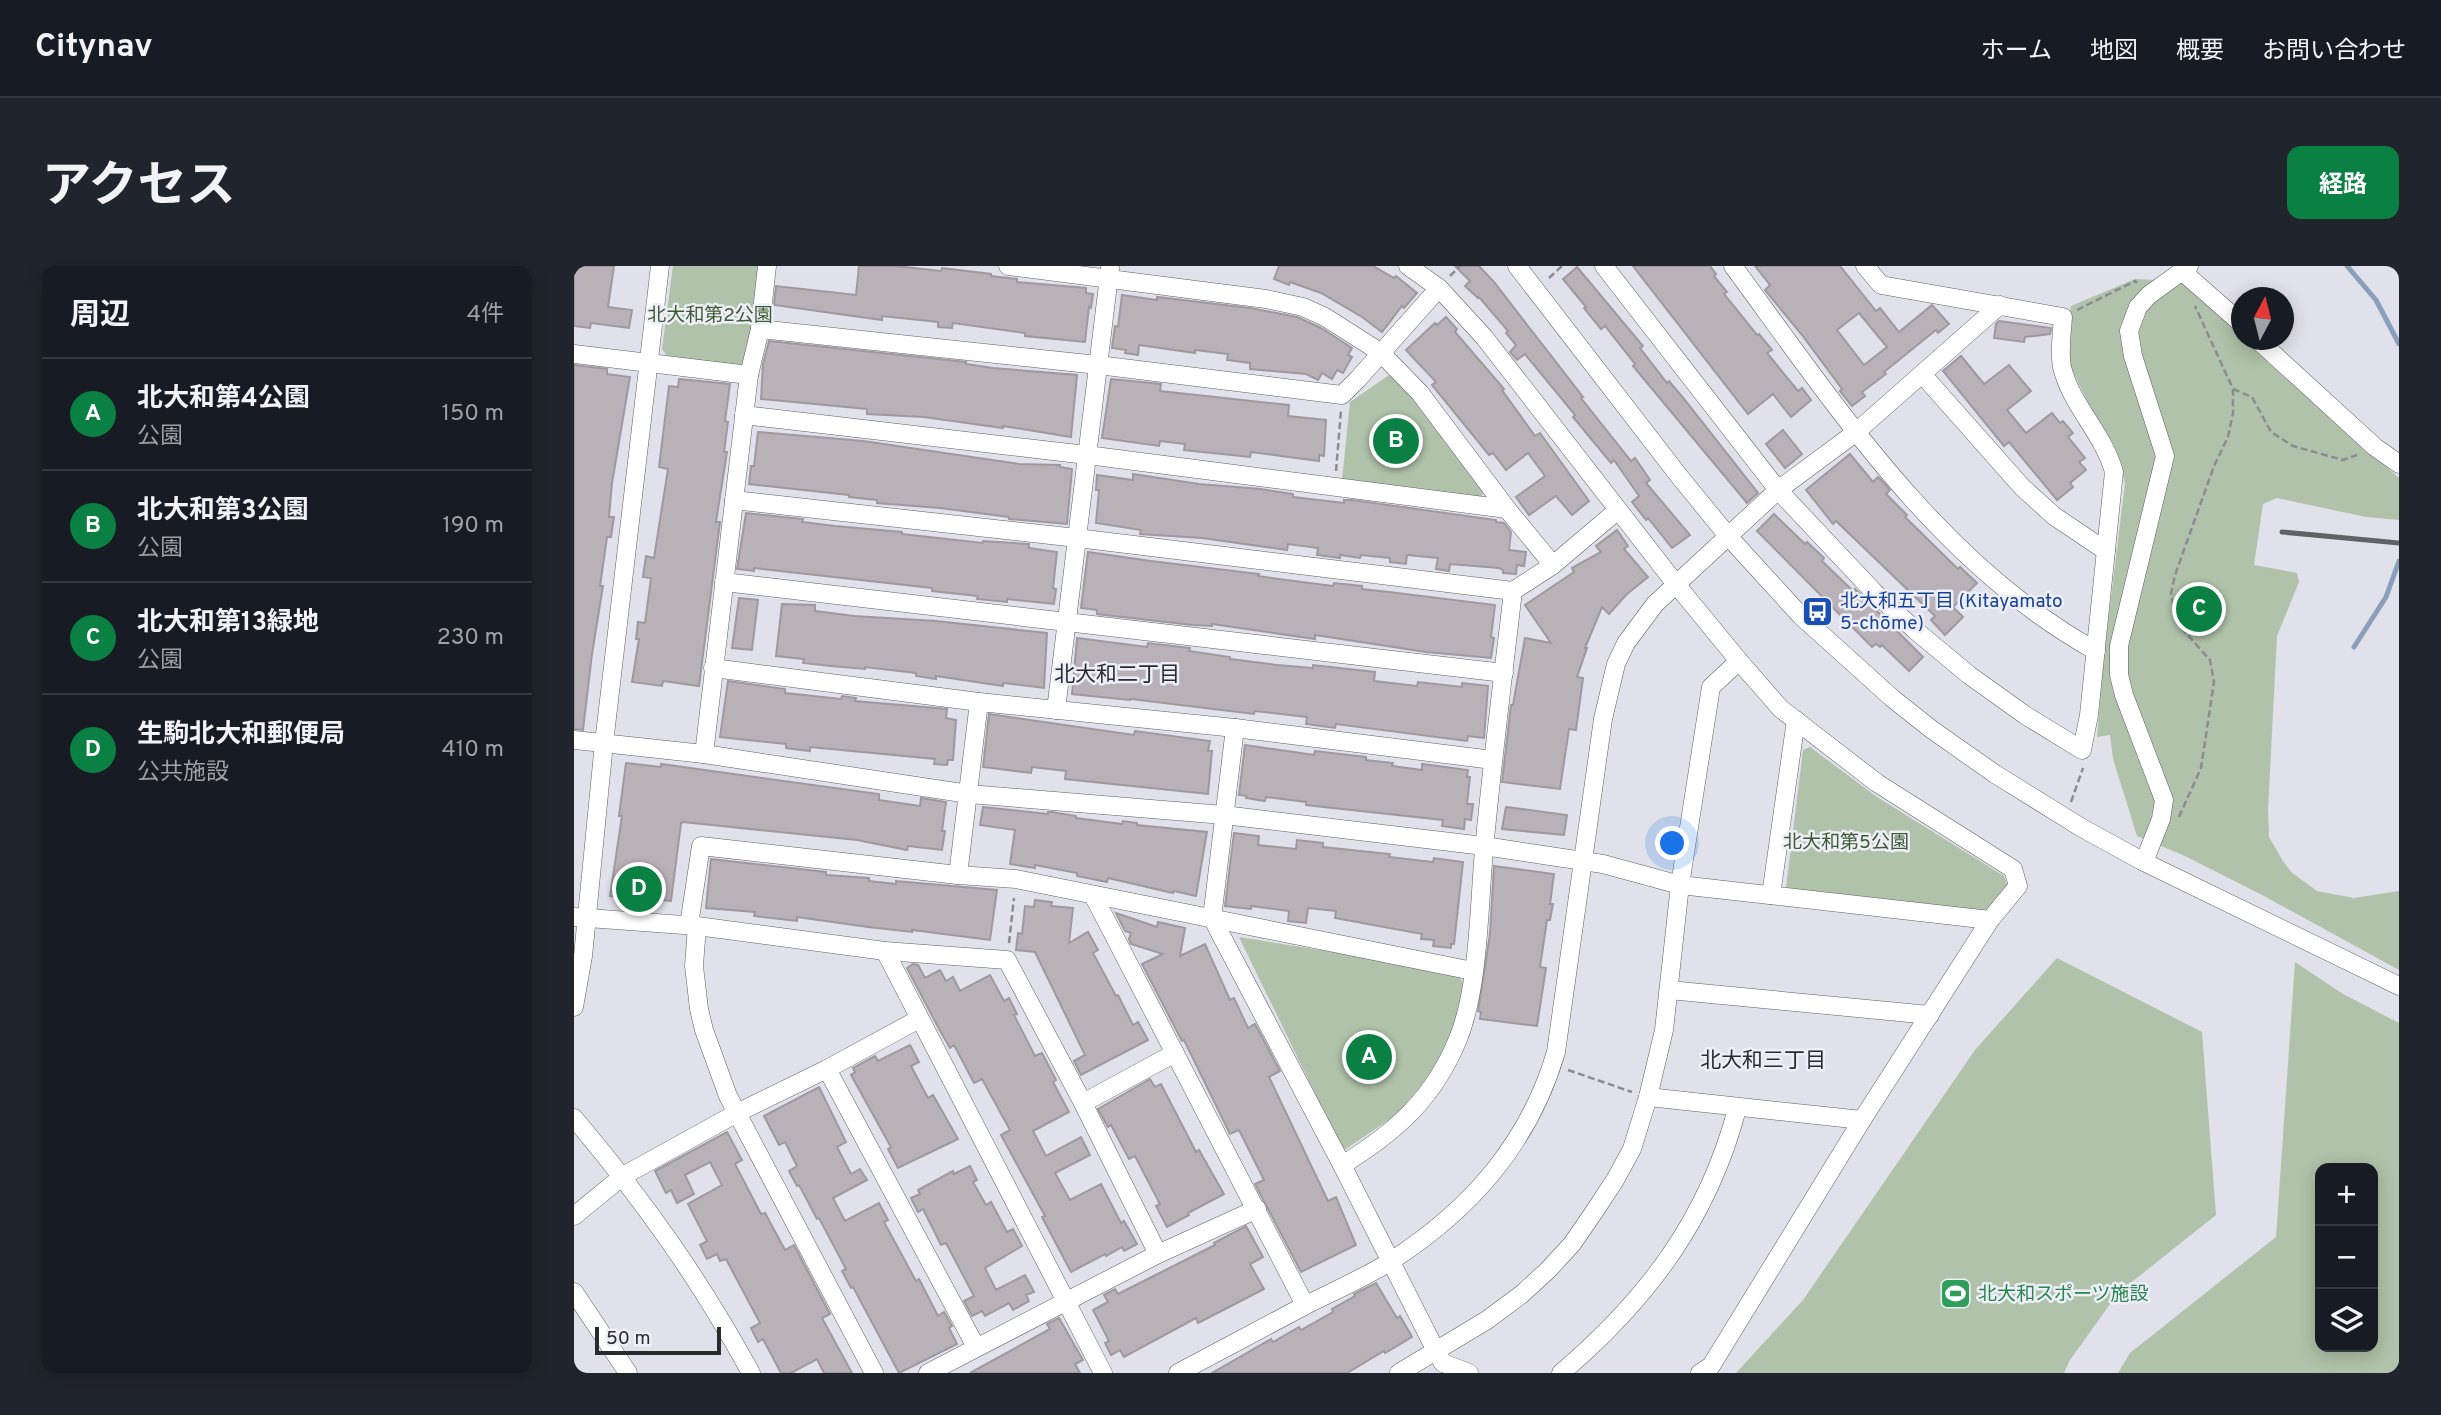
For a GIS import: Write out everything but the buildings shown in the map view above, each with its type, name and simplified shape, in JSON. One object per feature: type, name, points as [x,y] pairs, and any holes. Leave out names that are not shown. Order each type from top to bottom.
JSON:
[{"type":"street","points":[[574,1007],[579,985],[580,918],[604,743],[660,266]]},
{"type":"street","points":[[704,754],[748,375],[760,329],[767,266]]},
{"type":"street","points":[[1009,266],[1110,272],[1266,299],[1303,307],[1325,317],[1380,352],[1420,393],[1507,509],[1553,565]]},
{"type":"street","points":[[1408,266],[1438,288],[1484,337],[1675,583],[1781,709],[1877,783],[2013,869],[2018,886],[1990,920],[1862,1120],[1712,1366],[1700,1373]]},
{"type":"street","points":[[1517,266],[1728,536],[1801,616],[1892,698],[2026,796],[2144,862],[2399,986]]},
{"type":"street","points":[[1604,266],[1778,490],[1874,592],[1915,631],[1969,675],[2025,715],[2082,750],[2089,715],[2114,472],[2105,446],[2077,401],[2061,365],[2063,317],[1881,285],[1865,266]]},
{"type":"street","points":[[1733,266],[1855,433],[1925,510],[1989,575],[2074,639],[2096,651]]},
{"type":"street","points":[[2144,862],[2161,819],[2164,800],[2124,695],[2119,675],[2119,646],[2165,456],[2133,356],[2129,331],[2138,307],[2149,295],[2186,269],[2201,287],[2231,314]]},
{"type":"street","points":[[1056,710],[1110,272]]},
{"type":"street","points":[[760,329],[1098,365],[1342,395],[1438,288]]},
{"type":"street","points":[[1178,1373],[1390,1262],[1449,1218],[1491,1175],[1510,1150],[1538,1103],[1552,1065],[1560,1031],[1581,860],[1603,719],[1616,664],[1640,621],[1675,583],[1778,490],[1855,433],[2000,305]]},
{"type":"street","points":[[2269,350],[2375,447],[2399,464]]},
{"type":"street","points":[[574,354],[748,375]]},
{"type":"street","points":[[1922,374],[2022,487],[2054,516],[2106,551]]},
{"type":"street","points":[[744,415],[1087,454],[1507,509]]},
{"type":"street","points":[[734,500],[1513,591],[1553,565],[1618,510]]},
{"type":"street","points":[[724,582],[1504,673]]},
{"type":"street","points":[[1342,1165],[1390,1133],[1426,1096],[1459,1036],[1473,971],[1493,760],[1513,591]]},
{"type":"street","points":[[1399,1373],[1487,1320],[1522,1294],[1572,1244],[1632,1149],[1664,1030],[1680,885],[1711,687],[1739,661]]},
{"type":"street","points":[[713,668],[979,702],[1235,728],[1493,760]]},
{"type":"street","points":[[958,875],[979,702]]},
{"type":"street","points":[[1771,895],[1796,720]]},
{"type":"street","points":[[1235,728],[1212,918],[1443,1363],[1469,1373]]},
{"type":"street","points":[[574,740],[704,754],[969,794],[1224,815],[1484,846],[1603,864],[1680,885],[1990,920]]},
{"type":"street","points":[[874,1373],[737,1113],[704,1030],[694,966],[693,925],[701,846],[1016,879],[1473,971]]},
{"type":"street","points":[[1093,895],[1305,1306]]},
{"type":"street","points":[[580,918],[693,925],[885,951],[1007,960],[1083,1103],[1158,1254]]},
{"type":"street","points":[[885,951],[1103,1373]]},
{"type":"street","points":[[1669,990],[1930,1015]]},
{"type":"street","points":[[574,1216],[623,1176],[737,1113],[827,1069],[919,1019]]},
{"type":"street","points":[[1083,1103],[1175,1053]]},
{"type":"street","points":[[827,1069],[976,1348]]},
{"type":"street","points":[[1648,1097],[1737,1109],[1862,1120]]},
{"type":"street","points":[[1561,1373],[1624,1313],[1674,1254],[1694,1220],[1717,1171],[1737,1109]]},
{"type":"street","points":[[574,1118],[623,1176],[687,1265],[751,1373]]},
{"type":"street","points":[[928,1373],[1158,1254],[1257,1209]]},
{"type":"street","points":[[574,1292],[628,1373]]},
{"type":"path","points":[[2063,317],[2135,281],[2149,295]]},
{"type":"path","points":[[2175,827],[2201,768],[2214,682],[2210,660],[2177,623],[2171,594],[2175,575],[2214,466],[2228,437],[2233,413],[2233,389],[2195,308],[2195,295],[2201,287]]},
{"type":"path","points":[[2233,389],[2252,397],[2271,432],[2293,446],[2343,460],[2375,447]]},
{"type":"path","points":[[1335,488],[1342,395]]},
{"type":"path","points":[[2065,818],[2083,767],[2082,750]]},
{"type":"path","points":[[1007,960],[1016,879]]},
{"type":"path","points":[[1552,1065],[1648,1097]]},
{"type":"green space","name":"北大和第2公園","points":[[673,266],[759,266],[747,361],[740,366],[669,359],[662,349]]},
{"type":"green space","points":[[2135,279],[2185,281],[2231,322],[2231,350],[2260,350],[2335,422],[2399,478],[2399,520],[2366,517],[2277,498],[2263,504],[2254,565],[2297,573],[2299,582],[2277,636],[2269,837],[2291,872],[2317,891],[2354,898],[2399,891],[2399,970],[2264,896],[2185,856],[2137,836],[2113,759],[2110,735],[2097,737],[2125,483],[2113,446],[2071,367],[2066,338],[2071,306]]},
{"type":"green space","points":[[1392,373],[1484,487],[1481,501],[1342,480],[1350,402]]},
{"type":"green space","name":"北大和第5公園","points":[[1810,747],[1877,797],[2004,876],[2008,887],[1993,910],[1978,916],[1786,888],[1803,750]]},
{"type":"green space","points":[[1239,937],[1456,972],[1465,985],[1453,1036],[1428,1078],[1396,1115],[1343,1151]]},
{"type":"green space","points":[[2057,958],[2202,1032],[2216,1215],[2118,1293],[2070,1360],[2064,1373],[1736,1373],[1803,1300],[1975,1050]]},
{"type":"green space","points":[[2295,962],[2343,994],[2399,1023],[2399,1373],[2118,1373],[2130,1353],[2276,1237]]},
{"type":"waterway","points":[[2347,266],[2376,300],[2399,344]]},
{"type":"waterway","points":[[2354,647],[2386,597],[2399,561]]},
{"type":"railway","points":[[2282,532],[2399,543]]},
{"type":"place","name":"北大和第3公園","points":[[1396,441]]},
{"type":"place","name":"北大和第13緑地","points":[[2199,609]]},
{"type":"place","name":"北大和五丁目 (Kitayamato 5-chōme)","points":[[1817,611]]},
{"type":"place","name":"生駒北大和郵便局","points":[[639,889]]},
{"type":"place","name":"北大和第4公園","points":[[1369,1057]]},
{"type":"place","name":"北大和スポーツ施設","points":[[1955,1293]]},
{"type":"district","name":"北大和二丁目","points":[[1117,674]]},
{"type":"district","name":"北大和三丁目","points":[[1763,1060]]}]
